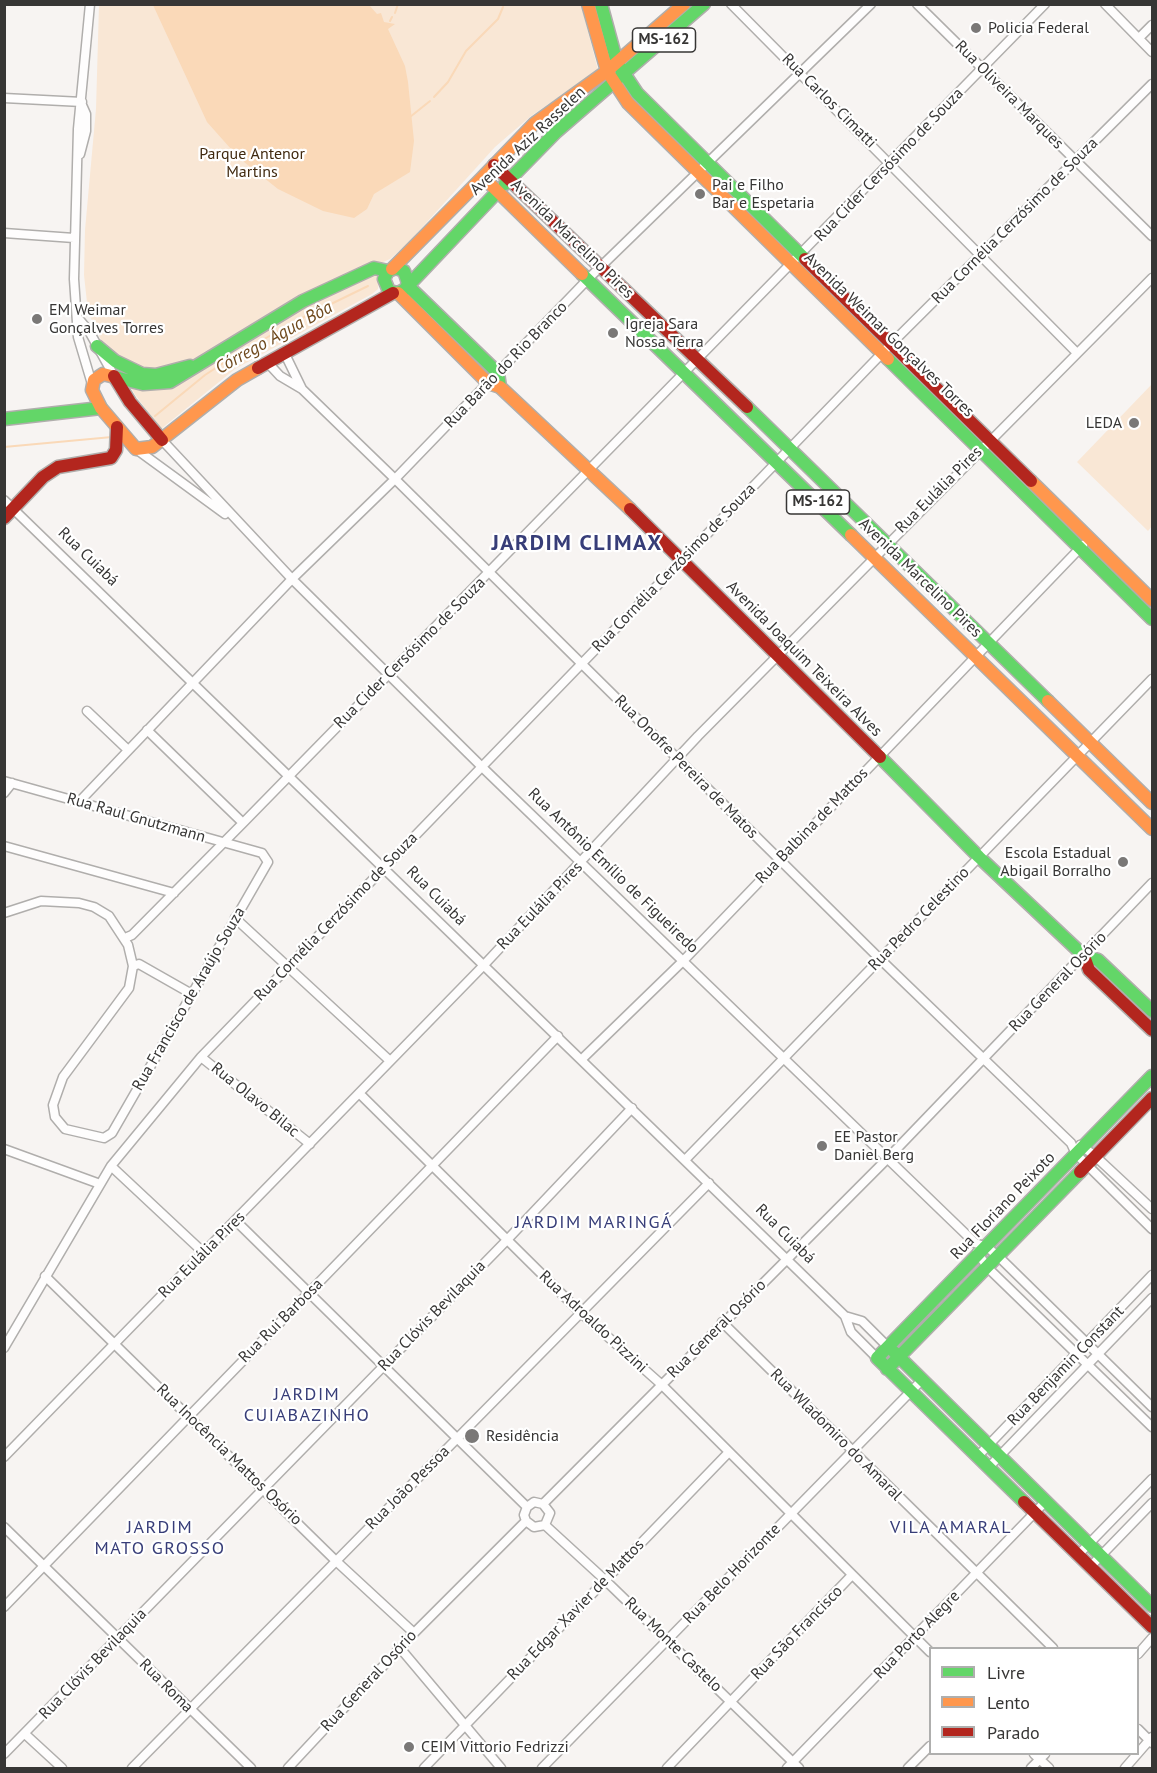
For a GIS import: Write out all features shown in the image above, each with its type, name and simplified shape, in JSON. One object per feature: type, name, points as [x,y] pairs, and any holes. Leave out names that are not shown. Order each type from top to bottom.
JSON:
[{"type":"main road","name":"Avenida Aziz Rasselen","points":[[390,270],[535,123],[607,71],[684,4]]},
{"type":"main road","name":"Avenida Aziz Rasselen","points":[[136,449],[152,447],[237,380],[402,288],[556,132],[704,4]]},
{"type":"main road","name":"Avenida Weimar Gonçalves Torres","points":[[597,6],[617,63],[637,93],[797,260],[887,349],[1085,542],[1152,600]]},
{"type":"main road","name":"Avenida Weimar Gonçalves Torres","points":[[597,6],[607,71],[628,103],[697,173],[797,260]]},
{"type":"main road","name":"Avenida Marcelino Pires","points":[[494,165],[791,449],[1152,803]]},
{"type":"main road","name":"Avenida Marcelino Pires","points":[[483,177],[978,656],[1152,829]]},
{"type":"main road","points":[[92,384],[103,374],[143,384],[170,382],[185,375],[197,364],[303,301],[375,268],[404,271],[402,288]]},
{"type":"main road","points":[[390,270],[384,284],[402,288],[498,373],[494,385]]},
{"type":"main road","name":"Avenida Joaquim Teixeira Alves","points":[[402,288],[478,372],[589,471],[682,559],[777,657],[979,857],[1084,956],[1089,970],[1152,1030]]},
{"type":"main road","points":[[97,346],[115,361],[142,374],[156,375],[197,364]]},
{"type":"main road","points":[[478,372],[487,363]]},
{"type":"main road","name":"Rua Antônio Emílio de Figueiredo","points":[[114,376],[130,402],[162,440]]},
{"type":"main road","name":"Rua Antônio Emílio de Figueiredo","points":[[92,384],[101,408],[136,449]]},
{"type":"main road","points":[[4,419],[101,408]]},
{"type":"main road","points":[[4,518],[9,504],[58,467],[108,459],[116,450],[117,427]]},
{"type":"main road","name":"Avenida Weimar Gonçalves Torres","points":[[1085,542],[1152,619]]},
{"type":"main road","name":"Avenida Joaquim Teixeira Alves","points":[[1084,956],[1098,960],[1152,1011]]},
{"type":"main road","name":"Rua Floriano Peixoto","points":[[877,1358],[983,1252],[1076,1148],[1152,1076]]},
{"type":"main road","name":"Rua Floriano Peixoto","points":[[887,1369],[1152,1098]]},
{"type":"main road","name":"Rua Cuiabá","points":[[888,1347],[1152,1605]]},
{"type":"main road","name":"Rua Cuiabá","points":[[877,1358],[1152,1627]]},
{"type":"street","name":"Rua Antônio Emílio de Figueiredo","points":[[90,4],[78,129],[74,279],[78,337],[92,384]]},
{"type":"street","name":"Rua Carlos Cimatti","points":[[731,4],[1077,353]]},
{"type":"street","name":"Rua Barão do Rio Branco","points":[[498,373],[589,278],[871,4]]},
{"type":"street","name":"Rua Oliveira Marques","points":[[917,4],[1152,236]]},
{"type":"street","name":"Rua Cider Cersósimo de Souza","points":[[125,938],[132,935],[174,893],[490,573],[892,164],[1045,4]]},
{"type":"street","points":[[1105,4],[1152,52]]},
{"type":"street","points":[[1139,38],[1152,25]]},
{"type":"street","name":"Rua Cornélia Cerzósimo de Souza","points":[[4,1348],[111,1166],[201,1057],[887,349],[1152,84]]},
{"type":"street","points":[[4,98],[82,104]]},
{"type":"street","points":[[4,233],[74,238]]},
{"type":"street","name":"Rua Eulália Pires","points":[[4,1457],[483,966],[677,759],[874,556],[1152,278]]},
{"type":"street","name":"Rua Antônio Emílio de Figueiredo","points":[[78,318],[114,376]]},
{"type":"street","name":"Rua Onofre Pereira de Matos","points":[[284,352],[302,389]]},
{"type":"street","name":"Rua Onofre Pereira de Matos","points":[[267,362],[280,376],[302,389],[395,479],[880,959],[1076,1148],[1152,1209]]},
{"type":"street","points":[[280,376],[292,366]]},
{"type":"street","name":"Rua Barão do Rio Branco","points":[[79,802],[292,579],[494,385]]},
{"type":"street","name":"Rua Antônio Emílio de Figueiredo","points":[[162,440],[233,519],[292,579],[482,767],[975,1243],[983,1252],[988,1268],[1152,1427]]},
{"type":"street","name":"Rua Antônio Emílio de Figueiredo","points":[[136,449],[233,519]]},
{"type":"street","name":"Rua Cuiabá","points":[[9,504],[483,966],[558,1035],[709,1182],[845,1316],[851,1332],[877,1358]]},
{"type":"street","name":"Rua Balbina de Mattos","points":[[582,1059],[682,961],[978,656],[1085,542]]},
{"type":"street","name":"Rua Pedro Celestino","points":[[685,1160],[1152,679]]},
{"type":"street","points":[[87,711],[128,750]]},
{"type":"street","points":[[147,730],[243,823]]},
{"type":"street","points":[[4,792],[8,782]]},
{"type":"street","name":"Rua Raul Gnutzmann","points":[[8,782],[262,853],[267,857]]},
{"type":"street","points":[[4,846],[174,893]]},
{"type":"street","name":"Rua Francisco de Araújo Souza","points":[[133,966],[126,994],[63,1077],[53,1109],[57,1121],[65,1129],[104,1138],[112,1133],[190,993],[268,862],[267,857]]},
{"type":"street","name":"Rua General Osório","points":[[543,1504],[887,1159],[1152,883]]},
{"type":"street","points":[[4,913],[41,901],[79,903],[102,911],[115,923],[125,938],[133,966],[139,964],[190,993]]},
{"type":"street","points":[[235,918],[289,965],[389,1060]]},
{"type":"street","name":"Rua Rui Barbosa","points":[[4,1607],[188,1414],[433,1167],[558,1035]]},
{"type":"street","name":"Rua Olavo Bilac","points":[[201,1057],[310,1144]]},
{"type":"street","name":"Rua Adroaldo Pizzini","points":[[358,1093],[506,1241],[580,1312],[662,1385],[929,1651]]},
{"type":"street","name":"Rua Clóvis Bevilaquia","points":[[4,1754],[506,1241],[632,1108]]},
{"type":"street","points":[[4,1149],[100,1184]]},
{"type":"street","name":"Rua Onofre Pereira de Matos","points":[[1090,1159],[1152,1229]]},
{"type":"street","points":[[111,1166],[204,1253]]},
{"type":"street","name":"Rua João Pessoa","points":[[132,1768],[192,1711],[336,1561],[709,1182]]},
{"type":"street","points":[[236,1221],[527,1507]]},
{"type":"street","name":"Rua Antônio Emílio de Figueiredo","points":[[983,1252],[999,1257],[1152,1407]]},
{"type":"street","name":"Rua Benjamin Constant","points":[[978,1456],[1152,1275]]},
{"type":"street","name":"Rua Inocência Mattos Osório","points":[[45,1276],[336,1561],[414,1633]]},
{"type":"street","name":"Rua Benjamin Constant","points":[[989,1467],[1152,1298]]},
{"type":"street","name":"Rua Cuiabá","points":[[845,1316],[862,1321],[888,1347]]},
{"type":"street","name":"Rua Wladomiro do Amaral","points":[[722,1322],[1052,1647]]},
{"type":"street","name":"Rua Belo Horizonte","points":[[542,1768],[922,1380]]},
{"type":"street","name":"Rua Edgar Xavier de Mattos","points":[[424,1768],[729,1452]]},
{"type":"street","points":[[1079,1554],[1152,1479]]},
{"type":"street","name":"Rua Porto Alegre","points":[[793,1767],[1046,1501]]},
{"type":"street","points":[[534,1502],[543,1504],[550,1513],[545,1525],[534,1527],[526,1521],[524,1515],[527,1507],[534,1502]]},
{"type":"street","points":[[1092,1566],[1152,1503]]},
{"type":"street","name":"Rua General Osório","points":[[288,1768],[414,1633],[526,1521]]},
{"type":"street","name":"Rua Monte Castelo","points":[[545,1525],[731,1701],[793,1767]]},
{"type":"street","name":"Rua Roma","points":[[4,1527],[251,1768]]},
{"type":"street","name":"Rua São Francisco","points":[[667,1768],[852,1575]]},
{"type":"street","points":[[1139,1652],[1152,1638]]},
{"type":"street","points":[[400,1648],[501,1768]]},
{"type":"street","points":[[1139,1730],[1152,1740],[1139,1753]]},
{"type":"street","points":[[26,1734],[62,1768]]},
{"type":"street","points":[[908,1768],[929,1747]]},
{"type":"street","points":[[1031,1768],[1040,1755],[1049,1768]]},
{"type":"street","points":[[1125,1768],[1138,1755]]},
{"type":"green space","name":"Parque Antenor Martins","points":[[99,5],[581,5],[598,70],[531,116],[495,147],[408,243],[390,259],[374,266],[380,273],[378,289],[372,294],[235,369],[161,429],[136,396],[101,340],[88,312],[84,275],[85,230],[96,109]]},
{"type":"green space","name":"LEDA","points":[[1152,384],[1152,526],[1148,531],[1077,462]]},
{"type":"shaded area","points":[[153,5],[369,5],[377,14],[381,13],[384,22],[395,24],[388,29],[405,66],[408,82],[414,141],[410,172],[374,194],[367,209],[354,218],[323,211],[278,189],[239,158],[207,122]]},
{"type":"waterway","points":[[395,13],[398,4]]},
{"type":"waterway","points":[[434,97],[448,82],[466,51],[498,19],[503,7]]},
{"type":"waterway","points":[[390,21],[392,17]]},
{"type":"waterway","points":[[410,117],[430,101]]},
{"type":"waterway","name":"Córrego Água Bôa","points":[[409,261],[423,246]]},
{"type":"waterway","name":"Córrego Água Bôa","points":[[155,416],[205,375],[231,358],[294,322],[368,286]]},
{"type":"waterway","name":"Córrego Água Bôa","points":[[4,447],[112,437]]},
{"type":"traffic: fast","points":[[601,4],[617,63],[637,93],[805,259]]},
{"type":"traffic: fast","points":[[505,184],[556,132],[704,4]]},
{"type":"traffic: fast","points":[[408,283],[404,271],[396,268],[388,271],[384,279],[389,291],[398,293],[404,290],[498,191]]},
{"type":"traffic: fast","points":[[115,377],[143,384],[170,382],[303,301],[374,268],[388,271]]},
{"type":"traffic: fast","points":[[582,274],[851,535]]},
{"type":"traffic: fast","points":[[407,285],[498,373],[500,387]]},
{"type":"traffic: fast","points":[[97,346],[115,361],[142,374],[156,375],[190,366]]},
{"type":"traffic: fast","points":[[888,359],[1152,619]]},
{"type":"traffic: fast","points":[[747,407],[1048,701]]},
{"type":"traffic: fast","points":[[4,419],[101,408]]},
{"type":"traffic: fast","points":[[880,757],[979,857],[1084,956],[1098,960],[1152,1011]]},
{"type":"traffic: fast","points":[[1024,1502],[877,1358],[1152,1076]]},
{"type":"traffic: fast","points":[[887,1369],[1080,1172]]},
{"type":"traffic: fast","points":[[894,1352],[1152,1606]]},
{"type":"traffic: slow","points":[[588,4],[607,71],[628,103],[888,359]]},
{"type":"traffic: slow","points":[[582,274],[483,177],[535,123],[607,71],[684,4]]},
{"type":"traffic: slow","points":[[392,269],[483,177]]},
{"type":"traffic: slow","points":[[398,293],[488,383],[500,387],[630,509]]},
{"type":"traffic: slow","points":[[115,377],[103,374],[94,380],[92,390],[101,408],[136,449],[152,447],[237,380],[258,368]]},
{"type":"traffic: slow","points":[[1031,481],[1152,600]]},
{"type":"traffic: slow","points":[[851,535],[1152,829]]},
{"type":"traffic: slow","points":[[1048,701],[1152,803]]},
{"type":"traffic: jam","points":[[494,165],[747,407]]},
{"type":"traffic: jam","points":[[805,259],[1031,481]]},
{"type":"traffic: jam","points":[[258,368],[393,293]]},
{"type":"traffic: jam","points":[[114,376],[130,402],[162,440]]},
{"type":"traffic: jam","points":[[4,518],[43,477],[58,467],[111,458],[116,450],[117,427]]},
{"type":"traffic: jam","points":[[630,509],[880,757]]},
{"type":"traffic: jam","points":[[1084,956],[1089,970],[1152,1030]]},
{"type":"traffic: jam","points":[[1080,1172],[1152,1098]]},
{"type":"traffic: jam","points":[[1024,1502],[1152,1627]]},
{"type":"place","name":"Policia Federal","points":[[976,28]]},
{"type":"place","name":"Pai e Filho Bar e Espetaria","points":[[700,194]]},
{"type":"place","name":"EM Weimar Gonçalves Torres","points":[[37,319]]},
{"type":"place","name":"Igreja Sara Nossa Terra","points":[[613,333]]},
{"type":"place","name":"LEDA","points":[[1134,423]]},
{"type":"place","name":"Escola Estadual Abigail Borralho","points":[[1123,862]]},
{"type":"place","name":"EE Pastor Daniel Berg","points":[[822,1146]]},
{"type":"place","name":"Residência","points":[[472,1436]]},
{"type":"place","name":"CEIM Vittorio Fedrizzi","points":[[409,1747]]},
{"type":"district","name":"JARDIM CLIMAX","points":[[577,544]]},
{"type":"district","name":"JARDIM MARINGÁ","points":[[594,1223]]},
{"type":"district","name":"JARDIM CUIABAZINHO","points":[[307,1405]]},
{"type":"district","name":"VILA AMARAL","points":[[951,1528]]},
{"type":"district","name":"JARDIM MATO GROSSO","points":[[160,1538]]}]
